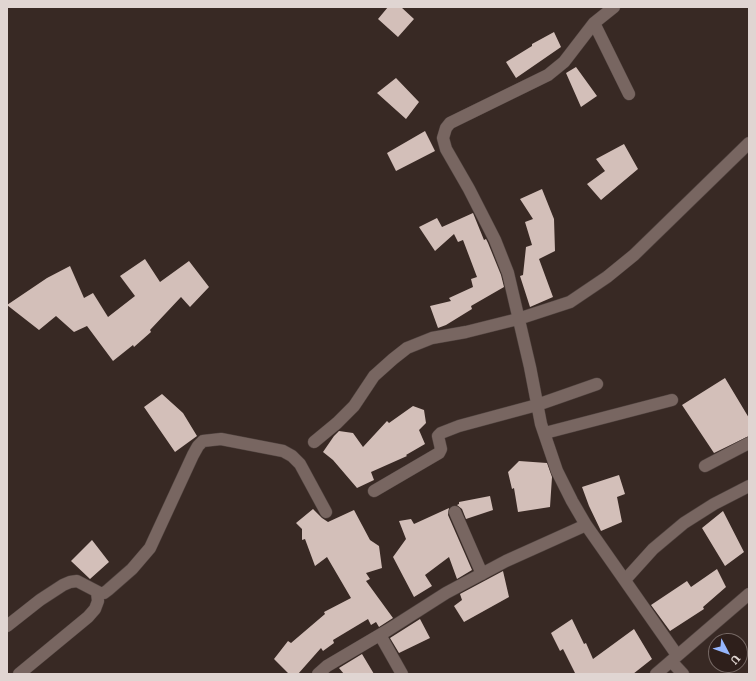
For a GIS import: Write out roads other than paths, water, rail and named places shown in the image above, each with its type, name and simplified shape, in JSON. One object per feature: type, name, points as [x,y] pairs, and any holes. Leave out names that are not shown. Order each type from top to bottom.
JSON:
[{"type":"street","points":[[614,7],[594,23],[564,62],[548,75],[450,123],[444,132],[443,138],[446,149],[469,189],[495,240],[508,273],[530,367],[537,405],[557,471],[586,525],[625,580],[683,674]]},
{"type":"street","points":[[594,23],[629,94]]},
{"type":"street","points":[[314,442],[338,423],[354,406],[374,376],[408,348],[432,338],[466,332],[518,319],[570,302],[607,277],[634,256],[749,144]]},
{"type":"street","points":[[374,491],[439,453],[441,449],[438,436],[440,433],[459,426],[537,405],[597,384]]},
{"type":"street","points":[[545,433],[672,400]]},
{"type":"street","points":[[7,626],[40,600],[70,582],[77,582],[97,592],[104,593],[140,560],[150,548],[193,455],[203,441],[221,439],[283,451],[292,456],[300,464],[326,512]]},
{"type":"street","points":[[705,466],[749,443]]},
{"type":"street","points":[[625,580],[654,548],[684,523],[714,504],[749,486]]},
{"type":"street","points":[[455,512],[482,574]]},
{"type":"street","points":[[318,674],[330,670],[380,635],[446,593],[506,561],[586,525]]},
{"type":"street","points":[[19,674],[88,617],[95,609],[98,601],[97,592]]},
{"type":"street","points":[[656,674],[749,594]]},
{"type":"street","points":[[380,635],[402,674]]}]
